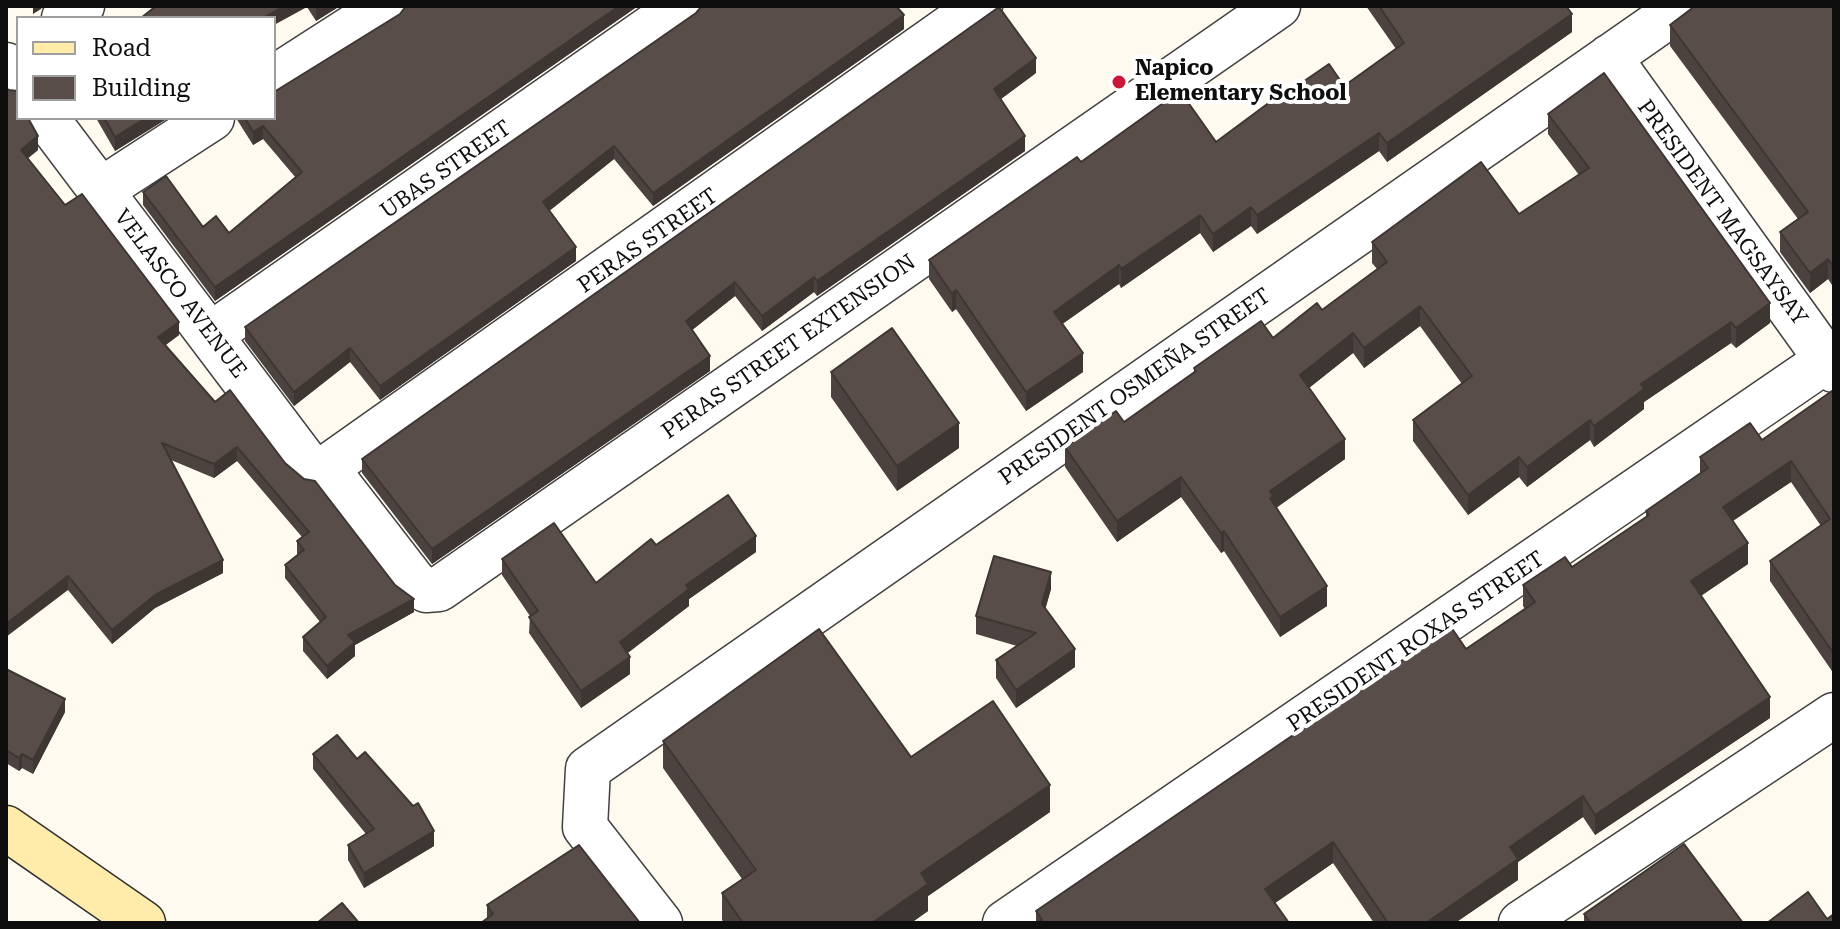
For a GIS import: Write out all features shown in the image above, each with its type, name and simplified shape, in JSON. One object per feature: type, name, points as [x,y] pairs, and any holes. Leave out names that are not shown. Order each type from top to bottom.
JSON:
[{"type":"main road","points":[[6,828],[143,923]]},
{"type":"street","points":[[276,77],[386,6]]},
{"type":"street","name":"UBAS STREET","points":[[210,335],[682,6]]},
{"type":"street","name":"PERAS STREET","points":[[320,469],[980,6]]},
{"type":"street","name":"PERAS STREET EXTENSION","points":[[320,469],[415,583],[426,590],[439,589],[1278,6]]},
{"type":"street","name":"PRESIDENT OSMEÑA STREET","points":[[660,923],[585,827],[588,769],[1683,6]]},
{"type":"street","name":"PRESIDENT MAGSAYSAY","points":[[1609,57],[1831,365]]},
{"type":"street","name":"VELASCO AVENUE","points":[[48,120],[210,335],[320,469]]},
{"type":"street","points":[[101,190],[209,120]]},
{"type":"street","name":"PRESIDENT ROXAS STREET","points":[[1005,923],[1831,365]]},
{"type":"street","points":[[1521,923],[1834,715]]},
{"type":"building","points":[[156,6],[285,6],[267,16],[144,16]]},
{"type":"building","points":[[406,6],[619,6],[215,287],[143,192],[166,176],[203,227],[216,216],[229,233],[302,172],[263,126],[253,132],[246,120],[276,120],[276,91],[400,14]]},
{"type":"building","points":[[702,6],[896,6],[904,15],[653,193],[614,146],[543,202],[576,247],[380,386],[350,348],[294,392],[245,327]]},
{"type":"building","points":[[1379,6],[1566,6],[1572,14],[1387,143],[1379,133],[1257,215],[1251,207],[1213,234],[1200,215],[1121,269],[1119,265],[1054,312],[1083,353],[1026,392],[956,290],[952,294],[929,260],[1077,157],[1081,162],[1180,91],[1216,142],[1274,99],[1329,64],[1344,86],[1404,43]]},
{"type":"building","points":[[1695,6],[1834,6],[1834,267],[1828,259],[1810,273],[1780,232],[1808,212],[1670,25]]},
{"type":"building","points":[[999,7],[1036,58],[994,89],[1025,136],[817,281],[814,277],[762,316],[735,282],[686,321],[710,356],[432,549],[362,459]]},
{"type":"building","points":[[1604,73],[1770,303],[1736,328],[1731,322],[1641,384],[1644,389],[1594,426],[1590,420],[1527,467],[1519,457],[1468,495],[1413,420],[1472,376],[1420,306],[1364,348],[1353,333],[1300,375],[1345,439],[1270,491],[1273,496],[1270,498],[1327,586],[1280,617],[1224,531],[1221,533],[1181,477],[1117,521],[1065,447],[1116,411],[1124,422],[1261,321],[1273,338],[1317,303],[1322,310],[1387,262],[1372,242],[1481,162],[1519,214],[1589,168],[1548,114]]},
{"type":"building","points":[[6,88],[16,91],[16,120],[29,120],[38,136],[21,150],[65,205],[82,194],[179,322],[158,337],[215,402],[230,390],[285,463],[304,479],[315,481],[395,585],[414,599],[348,635],[355,642],[327,666],[303,637],[326,617],[285,565],[304,550],[297,541],[309,532],[237,447],[214,464],[162,443],[223,560],[155,595],[112,630],[68,576],[6,624]]},
{"type":"building","points":[[105,120],[143,120],[115,137]]},
{"type":"building","points":[[892,328],[959,423],[897,466],[831,372]]},
{"type":"building","points":[[1832,391],[1834,654],[1770,561],[1830,519],[1791,461],[1723,507],[1748,543],[1691,581],[1770,697],[1595,815],[1583,796],[1510,847],[1518,859],[1426,923],[1388,923],[1333,842],[1265,889],[1289,923],[1038,923],[1042,920],[1036,911],[1451,627],[1466,649],[1535,602],[1523,585],[1565,557],[1572,567],[1649,515],[1646,511],[1708,468],[1700,457],[1750,423],[1762,440]]},
{"type":"building","points":[[728,495],[756,536],[686,585],[689,589],[620,642],[630,657],[581,691],[529,617],[538,611],[502,559],[554,523],[596,583],[651,539],[656,545]]},
{"type":"building","points":[[994,556],[1051,572],[1042,604],[1075,649],[1016,690],[996,660],[1036,633],[976,616]]},
{"type":"building","points":[[819,629],[911,757],[993,701],[1050,785],[921,873],[928,884],[872,923],[743,923],[722,893],[756,870],[663,741]]},
{"type":"building","points":[[6,669],[65,699],[33,760],[22,754],[19,758],[6,750]]},
{"type":"building","points":[[337,735],[357,759],[365,752],[413,806],[418,803],[434,831],[364,873],[348,845],[374,829],[313,754]]},
{"type":"building","points":[[1684,844],[1743,923],[1591,923],[1584,914]]},
{"type":"building","points":[[579,845],[640,923],[481,923],[493,914],[487,905]]},
{"type":"building","points":[[1808,892],[1827,919],[1834,914],[1834,923],[1767,923]]},
{"type":"building","points":[[342,903],[359,923],[317,923]]},
{"type":"place","name":"Napico Elementary School","points":[[1119,82]]}]
